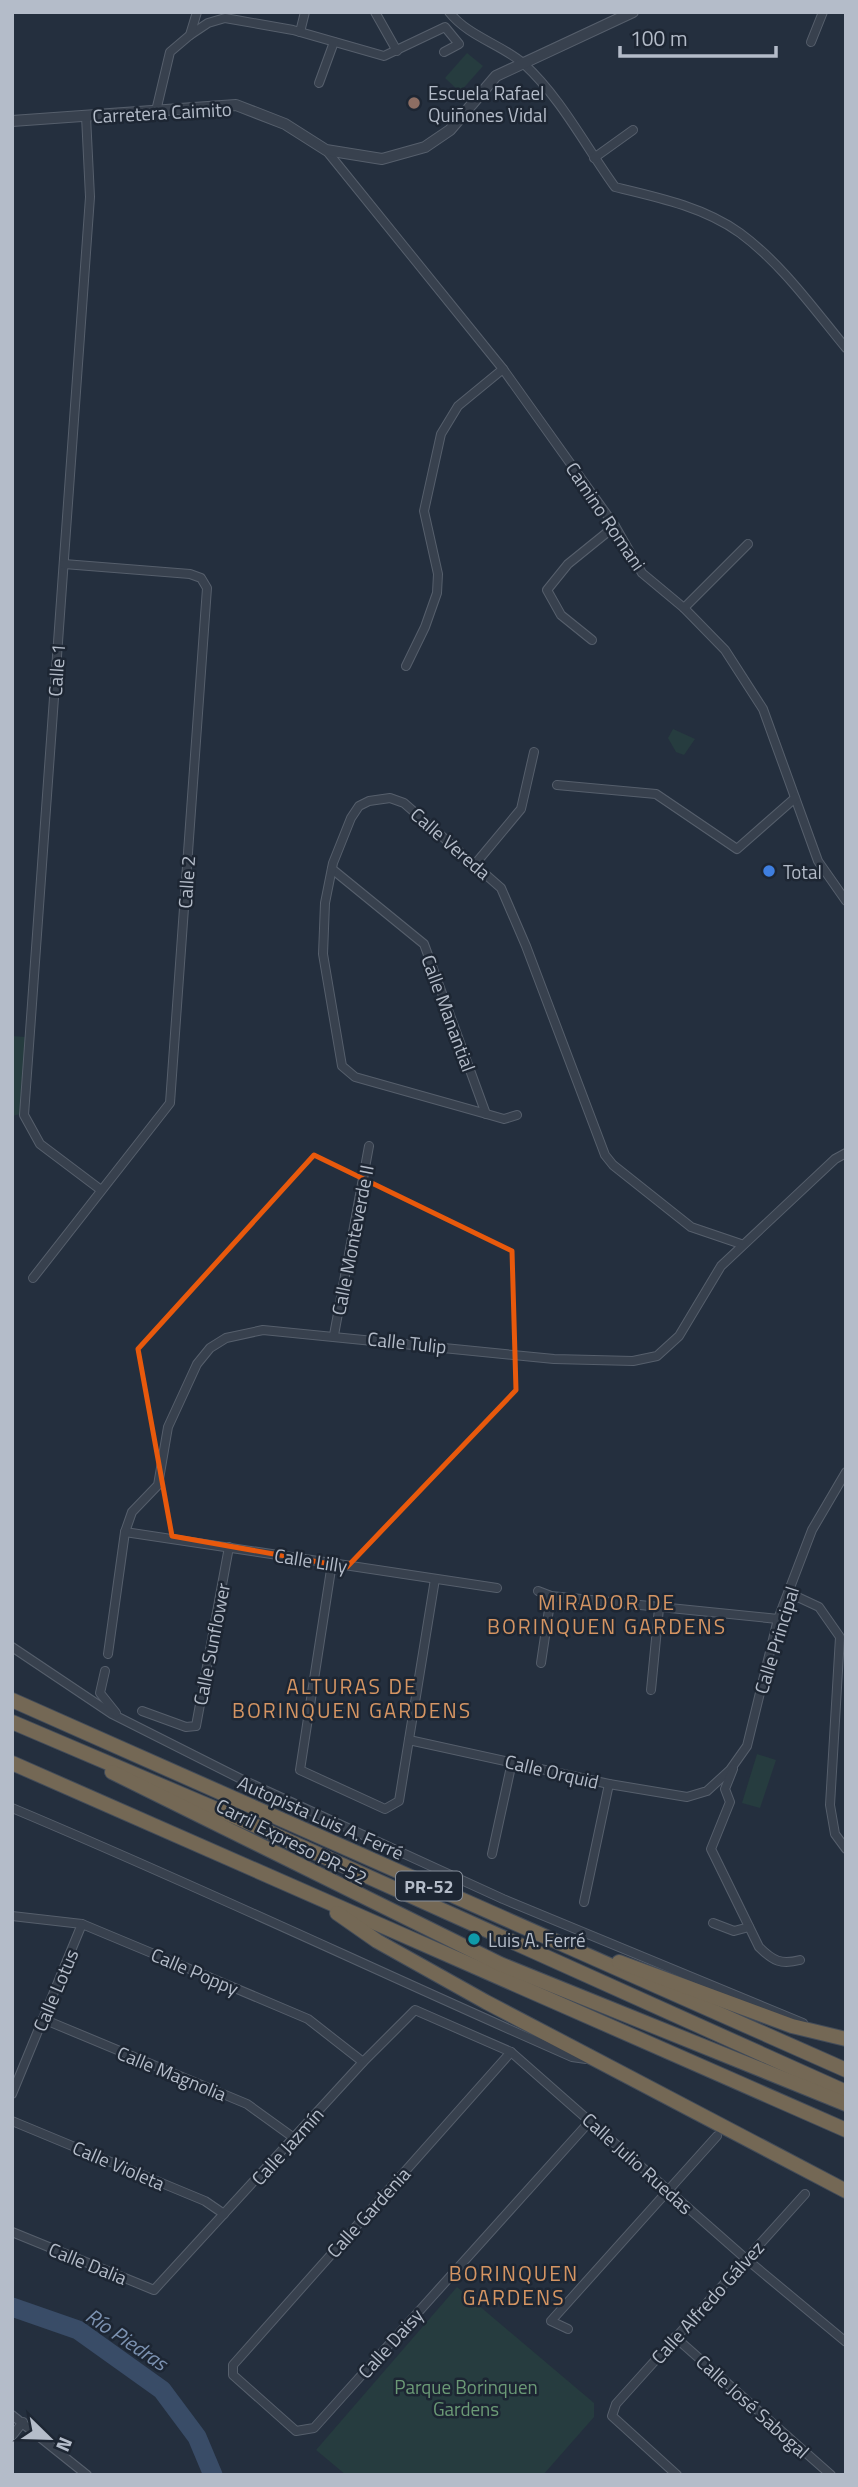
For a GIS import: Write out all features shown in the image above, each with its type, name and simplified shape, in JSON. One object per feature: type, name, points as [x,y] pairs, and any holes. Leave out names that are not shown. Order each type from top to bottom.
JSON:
[{"type":"highway","name":"Autopista Luis A. Ferré","points":[[12,1700],[846,2070]]},
{"type":"highway","name":"Carril Expreso PR-52","points":[[12,1722],[249,1823],[846,2092]]},
{"type":"highway","name":"Carril Expreso PR-52","points":[[36,1732],[500,1964],[846,2104]]},
{"type":"highway","points":[[12,1763],[846,2130]]},
{"type":"highway","points":[[310,1895],[377,1941],[597,2062],[846,2191]]},
{"type":"highway","points":[[561,1944],[651,1972],[792,2026],[846,2039]]},
{"type":"street","points":[[190,35],[197,12]]},
{"type":"street","points":[[300,32],[304,12]]},
{"type":"street","points":[[375,12],[397,51]]},
{"type":"street","points":[[449,12],[465,29],[523,64],[550,95],[615,187],[680,203],[739,233],[791,281],[846,348]]},
{"type":"street","name":"Carretera Caimito","points":[[12,121],[236,105],[285,124],[326,150],[382,159],[425,147],[450,130],[496,76],[633,12]]},
{"type":"street","points":[[811,42],[823,12]]},
{"type":"street","points":[[156,111],[170,52],[208,23],[225,18],[300,32],[384,56],[445,27],[458,44],[444,52]]},
{"type":"street","points":[[319,83],[334,42]]},
{"type":"street","name":"Calle 1","points":[[86,116],[90,197],[23,1115],[40,1144],[101,1190]]},
{"type":"street","points":[[594,158],[633,130]]},
{"type":"street","name":"Camino Romani","points":[[326,150],[503,369],[615,526],[642,573],[684,608],[725,650],[764,709],[818,862],[845,898]]},
{"type":"street","points":[[406,666],[425,627],[437,593],[438,574],[424,511],[441,434],[458,407],[503,369]]},
{"type":"street","points":[[592,640],[561,615],[547,590],[568,564],[615,526]]},
{"type":"street","points":[[684,608],[748,544]]},
{"type":"street","name":"Calle 2","points":[[33,1278],[170,1102],[207,588],[201,578],[190,574],[64,564]]},
{"type":"street","points":[[476,863],[521,809],[534,752]]},
{"type":"street","points":[[557,785],[656,794],[737,849],[795,798]]},
{"type":"street","name":"Calle Vereda","points":[[517,1115],[504,1119],[486,1114],[355,1077],[342,1066],[323,954],[325,903],[332,869],[351,818],[359,806],[380,797],[404,803],[491,876],[507,897],[605,1155],[613,1165],[691,1227],[741,1244]]},
{"type":"street","name":"Calle Manantial","points":[[332,869],[424,944],[486,1114]]},
{"type":"street","name":"Calle Monteverde II","points":[[334,1335],[369,1146]]},
{"type":"street","name":"Calle Tulip","points":[[108,1654],[125,1532],[132,1512],[158,1485],[168,1427],[197,1364],[210,1348],[226,1338],[263,1330],[554,1359],[633,1361],[657,1356],[679,1335],[720,1266],[835,1159],[846,1153]]},
{"type":"street","name":"Calle Principal","points":[[695,1795],[707,1791],[747,1746],[778,1619],[812,1530],[846,1472]]},
{"type":"street","name":"Calle Lilly","points":[[125,1532],[497,1588]]},
{"type":"street","name":"Calle Sunflower","points":[[142,1711],[186,1727],[196,1727],[229,1547]]},
{"type":"street","points":[[332,1563],[300,1770],[386,1809],[399,1801],[435,1579]]},
{"type":"street","points":[[538,1591],[551,1596],[778,1619]]},
{"type":"street","points":[[789,1593],[819,1607],[840,1637],[836,1740],[830,1805],[835,1834],[846,1849]]},
{"type":"street","points":[[541,1663],[551,1596]]},
{"type":"street","points":[[651,1690],[659,1608]]},
{"type":"street","points":[[12,1647],[120,1718],[243,1780],[503,1899],[827,2035]]},
{"type":"street","points":[[105,1671],[100,1693],[120,1718]]},
{"type":"street","name":"Calle Orquid","points":[[409,1740],[609,1784],[687,1797],[695,1795]]},
{"type":"street","points":[[836,1740],[846,1741]]},
{"type":"street","points":[[737,1760],[724,1789],[730,1802],[711,1849],[749,1927],[770,1958],[784,1964],[800,1960]]},
{"type":"street","points":[[492,1854],[512,1762]]},
{"type":"street","points":[[584,1902],[609,1784]]},
{"type":"street","points":[[12,1808],[197,1886],[537,2042],[572,2057],[597,2062]]},
{"type":"street","name":"Calle Poppy","points":[[12,1916],[82,1924],[308,2019],[363,2062]]},
{"type":"street","points":[[713,1923],[734,1931],[749,1927]]},
{"type":"street","name":"Calle Lotus","points":[[12,2094],[82,1924]]},
{"type":"street","name":"Calle Jazmín","points":[[161,2283],[363,2062],[415,2010]]},
{"type":"street","name":"Calle Julio Ruedas","points":[[415,2010],[510,2052],[591,2120],[745,2258],[846,2342]]},
{"type":"street","name":"Calle Magnolia","points":[[43,2019],[247,2104],[295,2138]]},
{"type":"street","name":"Calle Gardenia","points":[[296,2431],[233,2375],[233,2365],[510,2052]]},
{"type":"street","name":"Calle Daisy","points":[[296,2431],[314,2428],[591,2120]]},
{"type":"street","name":"Calle Violeta","points":[[12,2121],[205,2201],[223,2214]]},
{"type":"street","points":[[568,2329],[551,2321],[717,2137]]},
{"type":"street","name":"Calle Alfredo Gálvez","points":[[677,2475],[612,2416],[616,2404],[805,2194]]},
{"type":"street","name":"Calle Dalia","points":[[12,2232],[154,2290],[161,2283]]},
{"type":"street","name":"Calle José Sabogal","points":[[676,2337],[831,2475]]},
{"type":"street","points":[[12,2415],[87,2475]]},
{"type":"street","points":[[12,2436],[23,2422]]},
{"type":"highlighted area","points":[[314,1155],[512,1251],[516,1390],[347,1567],[172,1536],[138,1349]]},
{"type":"green space","points":[[467,53],[483,66],[460,92],[445,78]]},
{"type":"green space","points":[[673,729],[695,739],[684,755],[676,752],[668,738]]},
{"type":"green space","points":[[12,1036],[25,1037],[21,1114],[12,1116]]},
{"type":"green space","points":[[757,1754],[776,1760],[760,1808],[742,1803]]},
{"type":"green space","name":"Parque Borinquen Gardens","points":[[457,2287],[594,2403],[594,2417],[543,2475],[346,2475],[316,2450]]},
{"type":"waterway","name":"Río Piedras","points":[[12,2307],[78,2330],[162,2390],[197,2437],[213,2475]]},
{"type":"place","name":"Escuela Rafael Quiñones Vidal","points":[[414,103]]},
{"type":"place","name":"Total","points":[[769,871]]},
{"type":"place","name":"Luis A. Ferré","points":[[474,1939]]},
{"type":"district","name":"MIRADOR DE BORINQUEN GARDENS","points":[[607,1614]]},
{"type":"district","name":"ALTURAS DE BORINQUEN GARDENS","points":[[352,1698]]},
{"type":"district","name":"BORINQUEN GARDENS","points":[[514,2285]]}]
